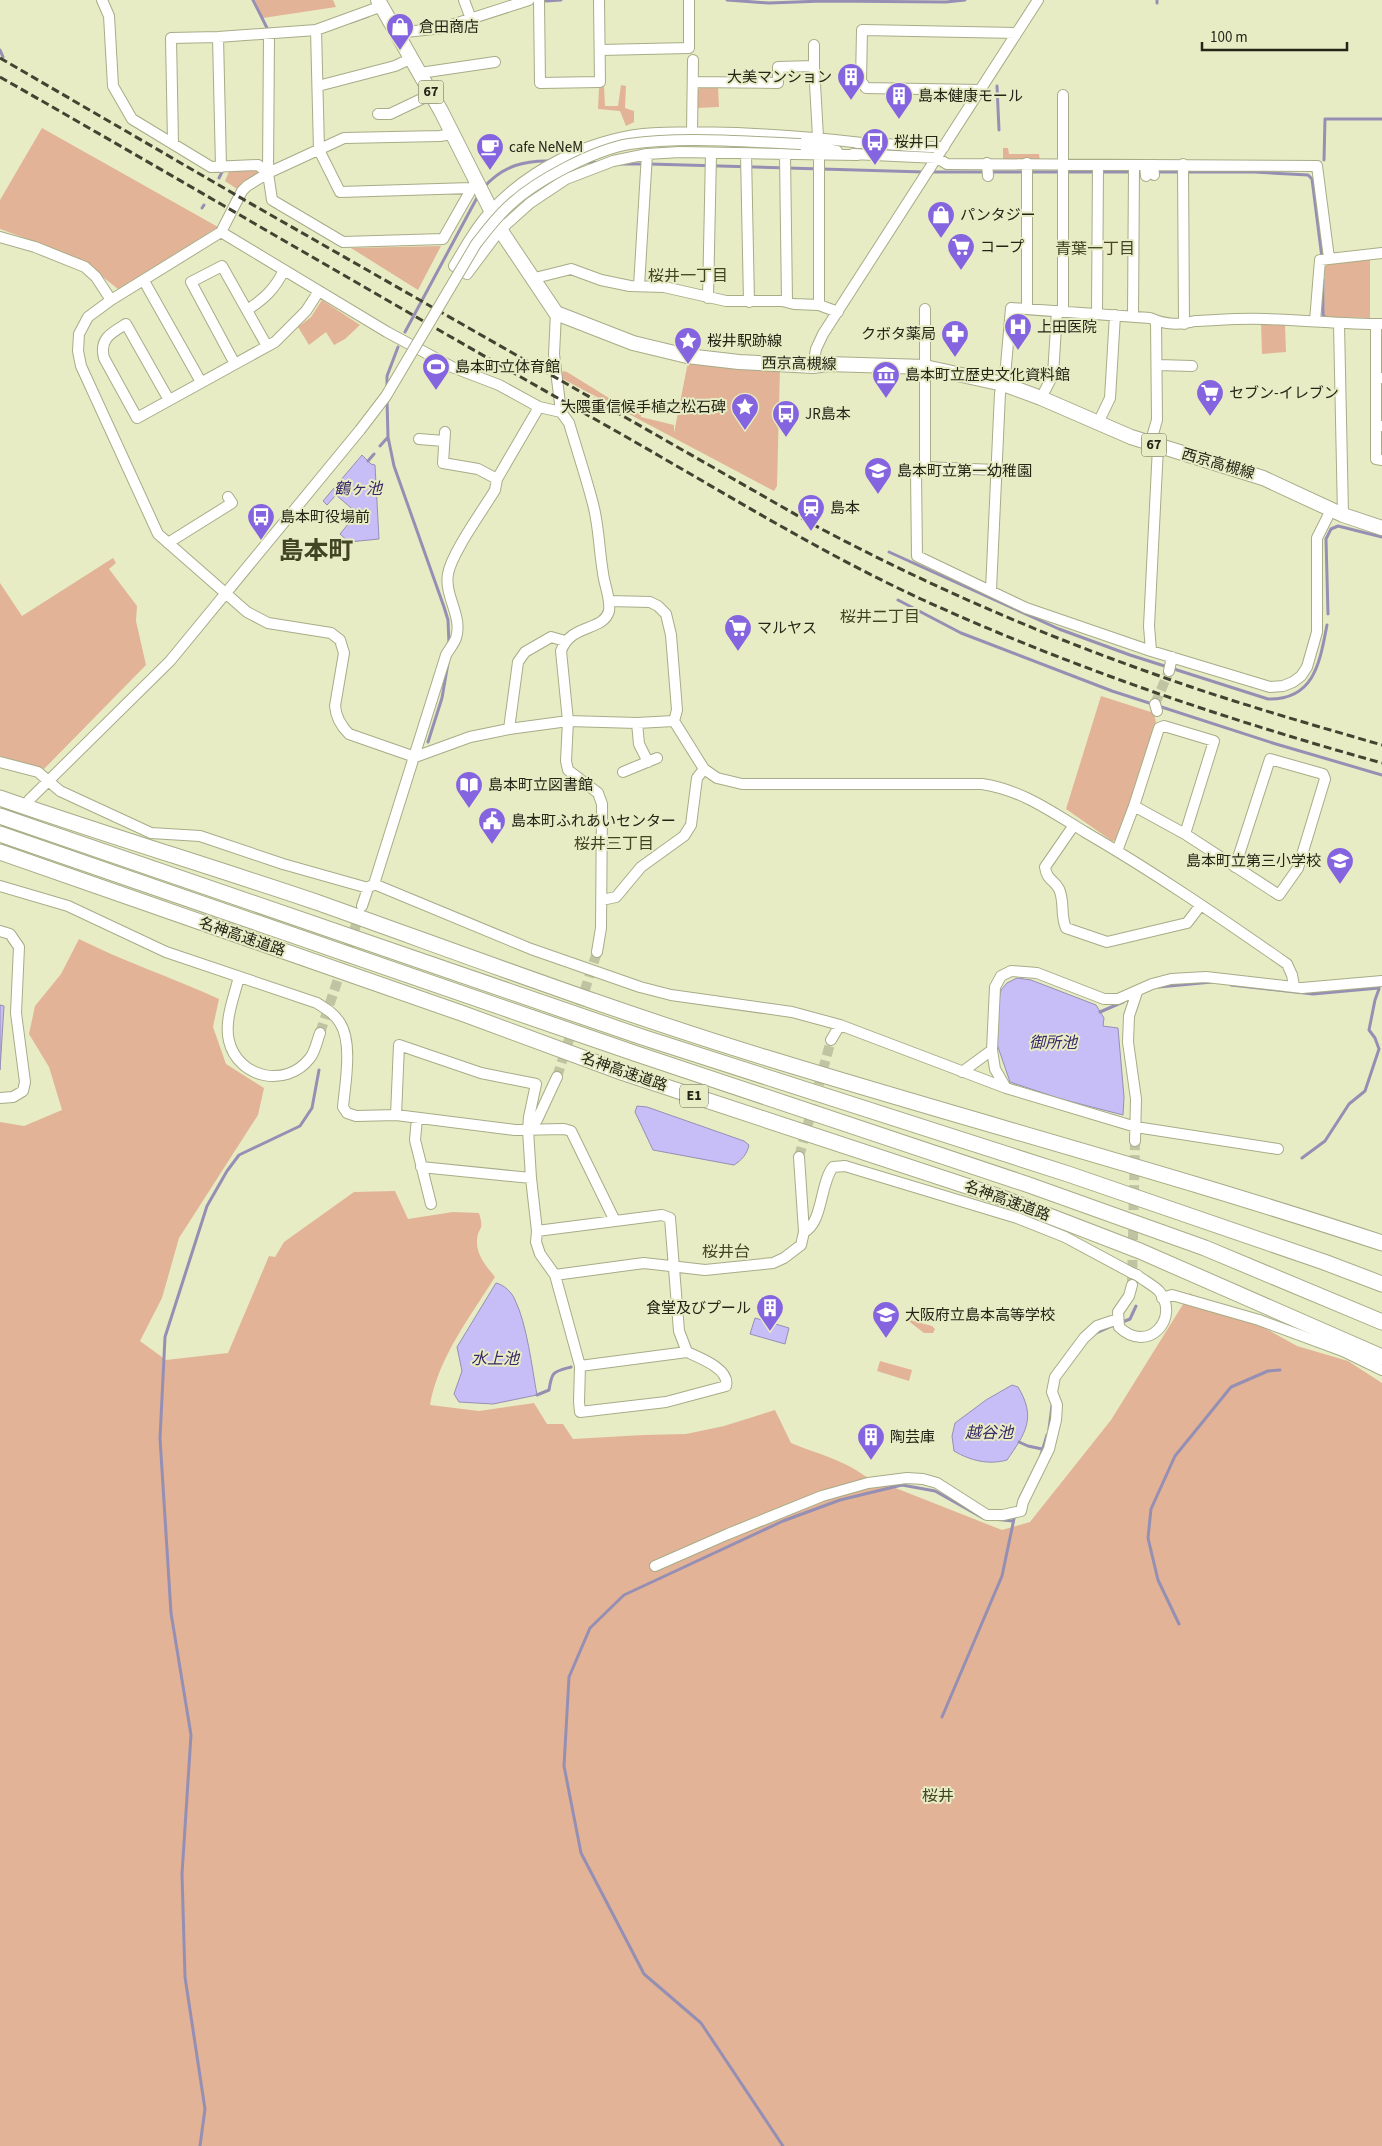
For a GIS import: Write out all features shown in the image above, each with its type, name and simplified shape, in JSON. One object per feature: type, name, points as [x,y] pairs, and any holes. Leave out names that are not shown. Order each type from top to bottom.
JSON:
[{"type":"highway","points":[[0,798],[293,895],[656,1023],[766,1058],[1260,1203],[1382,1243]]},
{"type":"highway","points":[[0,816],[642,1037],[1068,1174],[1324,1262],[1382,1284]]},
{"type":"highway","name":"名神高速道路","points":[[0,834],[628,1051],[1029,1185],[1205,1248],[1382,1322]]},
{"type":"highway","name":"名神高速道路","points":[[0,852],[464,1014],[624,1073],[1000,1197],[1140,1250],[1382,1357]]},
{"type":"main road","name":"67","points":[[380,3],[432,94],[500,230],[531,279],[556,313]]},
{"type":"main road","name":"西京高槻線","points":[[556,313],[592,328],[653,349],[739,362],[813,366],[828,364],[925,367],[1003,384],[1154,445],[1263,478],[1337,512],[1382,528]]},
{"type":"street","points":[[102,0],[109,16],[113,86],[118,98],[132,119],[211,167],[258,165],[268,173]]},
{"type":"street","points":[[464,0],[471,19]]},
{"type":"street","points":[[397,33],[442,28],[529,0]]},
{"type":"street","points":[[539,0],[540,83],[600,82],[599,0]]},
{"type":"street","points":[[600,50],[689,48],[689,0]]},
{"type":"street","points":[[813,366],[819,342],[1038,0]]},
{"type":"street","points":[[172,143],[171,38],[218,37],[316,30],[380,3]]},
{"type":"street","points":[[316,30],[319,150],[340,192],[478,188]]},
{"type":"street","points":[[980,90],[866,88],[861,81],[862,30],[1017,33]]},
{"type":"street","points":[[269,34],[268,173],[272,200],[343,242],[443,239],[478,188]]},
{"type":"street","points":[[218,37],[221,167]]},
{"type":"street","points":[[814,45],[818,137]]},
{"type":"street","points":[[318,86],[395,66],[412,58]]},
{"type":"street","points":[[692,132],[694,60]]},
{"type":"street","points":[[420,73],[495,62]]},
{"type":"street","points":[[693,82],[778,83],[778,66],[814,66]]},
{"type":"street","points":[[378,114],[390,114],[432,94]]},
{"type":"street","points":[[1041,398],[1052,375],[1060,311],[1062,95]]},
{"type":"street","points":[[944,147],[924,148],[818,137],[692,132],[624,138],[572,154],[534,175],[513,190],[491,211],[454,266],[467,274],[500,230],[530,203],[566,179],[597,166],[647,154],[680,152],[937,158],[947,164],[987,169],[1027,165],[1134,166],[1149,169],[1183,164],[1317,166],[1325,259],[1316,321]]},
{"type":"street","points":[[452,134],[440,136],[344,138],[268,173],[247,186],[242,191],[221,232],[111,300],[88,317],[79,334],[78,351],[81,366],[158,534],[247,612],[268,623],[336,635],[344,646],[335,706],[336,714],[341,726],[349,734],[415,757],[470,737],[509,729],[568,721],[637,723],[674,721]]},
{"type":"street","points":[[29,800],[170,661],[360,430],[386,396],[476,244],[492,223],[512,202],[554,174],[603,152],[628,144],[688,141],[801,144],[862,143]]},
{"type":"street","points":[[801,144],[858,155]]},
{"type":"street","points":[[708,298],[711,153]]},
{"type":"street","points":[[639,286],[647,154]]},
{"type":"street","points":[[746,154],[749,302]]},
{"type":"street","points":[[785,155],[786,302]]},
{"type":"street","points":[[819,155],[820,305]]},
{"type":"street","points":[[1183,164],[1184,324]]},
{"type":"street","points":[[1027,165],[1027,308]]},
{"type":"street","points":[[1097,314],[1098,165]]},
{"type":"street","points":[[1134,166],[1134,317]]},
{"type":"street","points":[[221,232],[387,332],[444,363],[499,385],[539,407],[561,412]]},
{"type":"street","points":[[0,237],[35,247],[85,267],[96,277],[111,300]]},
{"type":"street","points":[[1325,259],[1382,253]]},
{"type":"street","points":[[235,364],[191,282],[222,266],[267,346]]},
{"type":"street","points":[[531,279],[571,269],[601,280],[639,286],[664,287],[708,298],[820,305],[838,312]]},
{"type":"street","points":[[247,310],[264,299],[273,289],[284,270]]},
{"type":"street","points":[[144,281],[201,382]]},
{"type":"street","points":[[169,400],[126,324],[109,334],[104,341],[104,358],[136,418],[169,400],[201,382],[235,364],[274,342],[306,311],[319,291]]},
{"type":"street","points":[[991,590],[1000,393],[1003,384],[1011,308],[1150,318],[1164,324],[1263,319],[1339,324],[1379,324],[1379,426],[1376,460],[1382,460]]},
{"type":"street","points":[[925,309],[925,468]]},
{"type":"street","points":[[556,313],[554,354],[561,412],[569,423],[594,506],[603,575],[609,601],[609,610],[605,618],[599,623],[573,633],[565,641],[561,651],[568,721],[566,761],[568,770],[598,793],[602,804],[602,900],[601,928],[597,952]]},
{"type":"street","points":[[1098,423],[1110,398],[1115,315]]},
{"type":"street","points":[[1151,651],[1149,626],[1158,365],[1156,320]]},
{"type":"street","points":[[996,470],[925,468],[916,471],[917,556],[1026,608],[1151,651],[1270,687],[1283,686],[1301,676],[1307,667],[1316,632],[1317,538],[1337,512],[1339,324]]},
{"type":"street","points":[[1158,365],[1192,366]]},
{"type":"street","points":[[362,906],[371,886],[458,625],[448,589],[448,574],[452,560],[495,490],[497,479],[539,407]]},
{"type":"street","points":[[419,439],[444,437],[442,460],[445,465],[478,469],[497,479]]},
{"type":"street","points":[[168,543],[232,503]]},
{"type":"street","points":[[609,601],[650,602],[658,606],[666,614],[671,635],[677,710],[674,721],[704,769],[717,778],[742,784],[949,783],[999,787],[1044,806],[1117,850],[1287,964],[1294,986]]},
{"type":"street","points":[[509,729],[518,662],[525,652],[551,637],[565,641]]},
{"type":"street","points":[[1169,670],[1172,657]]},
{"type":"street","points":[[622,772],[652,760],[639,744],[637,723]]},
{"type":"street","points":[[1117,850],[1134,806],[1159,728],[1164,726],[1214,741],[1185,834]]},
{"type":"street","points":[[1134,806],[1185,834],[1235,867],[1279,895],[1298,868],[1326,778],[1323,774],[1270,759],[1235,867]]},
{"type":"street","points":[[0,762],[38,772],[60,791],[151,833],[200,836],[283,864],[371,886],[531,949],[640,987],[671,995],[792,1012],[840,1025],[1006,1088],[1138,1128],[1278,1149]]},
{"type":"street","points":[[602,900],[616,897],[641,867],[684,836],[691,825],[698,778],[704,769]]},
{"type":"street","points":[[1074,825],[1045,867],[1047,877],[1058,887],[1060,892],[1064,909],[1062,919],[1066,928],[1107,942],[1187,923],[1200,906]]},
{"type":"street","points":[[0,886],[68,906],[166,952],[317,1003],[331,1012],[341,1024],[345,1034],[347,1048],[343,1108],[347,1113],[356,1116],[396,1115],[528,1130],[564,1129],[571,1131],[615,1221]]},
{"type":"street","points":[[0,931],[10,934],[19,947],[16,1013],[25,1082],[23,1091],[13,1097],[0,1098]]},
{"type":"street","points":[[1006,1088],[995,1069],[992,1050],[995,987],[1001,976],[1011,971],[1037,973],[1086,994],[1104,999],[1118,999],[1136,995],[1152,984],[1171,979],[1206,977],[1302,988],[1379,981]]},
{"type":"street","points":[[239,977],[227,1026],[229,1041],[237,1061],[254,1072],[274,1077],[295,1071],[311,1058],[320,1033]]},
{"type":"street","points":[[1135,1141],[1138,1128],[1136,1099],[1128,1042],[1129,1016],[1136,995]]},
{"type":"street","points":[[831,1040],[840,1025]]},
{"type":"street","points":[[396,1115],[398,1045],[481,1073],[536,1084],[528,1130],[537,1231],[536,1242],[540,1254],[555,1275],[580,1366],[580,1412],[666,1402],[726,1386],[727,1381],[724,1373],[687,1352],[580,1366]]},
{"type":"street","points":[[962,1072],[992,1050]]},
{"type":"street","points":[[528,1130],[537,1120],[557,1077]]},
{"type":"street","points":[[417,1118],[415,1140],[431,1204]]},
{"type":"street","points":[[555,1275],[644,1263],[705,1270],[773,1263],[794,1252],[800,1244],[804,1232],[799,1156]]},
{"type":"street","points":[[804,1232],[809,1230],[817,1216],[828,1174],[833,1167],[844,1166],[1018,1218],[1065,1237],[1158,1292],[1259,1320],[1343,1351],[1382,1370]]},
{"type":"street","points":[[421,1167],[531,1178]]},
{"type":"street","points":[[537,1231],[662,1215],[670,1218],[680,1330],[687,1352]]},
{"type":"street","points":[[1133,1277],[1129,1296],[1118,1312],[1118,1322],[1134,1337],[1146,1337],[1156,1333],[1164,1321],[1166,1311],[1158,1292]]},
{"type":"street","points":[[655,1566],[822,1496],[868,1483],[907,1478],[923,1480],[937,1483],[987,1515],[1003,1515],[1021,1510],[1048,1448],[1056,1420],[1055,1377],[1084,1338],[1097,1326],[1118,1322]]},
{"type":"shaded area","points":[[255,0],[333,0],[336,7],[263,18]]},
{"type":"shaded area","points":[[621,85],[626,86],[625,108],[634,111],[634,122],[626,126],[620,111],[598,109],[599,88],[604,86],[605,106],[618,106]]},
{"type":"shaded area","points":[[702,86],[718,86],[719,107],[697,108],[697,91]]},
{"type":"shaded area","points":[[42,128],[218,227],[118,289],[84,262],[0,229],[0,200]]},
{"type":"shaded area","points":[[1003,148],[1008,148],[1009,154],[1039,154],[1040,161],[1003,161]]},
{"type":"shaded area","points":[[230,169],[257,169],[258,174],[243,182],[237,189],[225,181]]},
{"type":"shaded area","points":[[441,246],[418,290],[351,248]]},
{"type":"shaded area","points":[[1370,257],[1370,318],[1326,317],[1324,314],[1325,266],[1331,261]]},
{"type":"shaded area","points":[[322,300],[360,325],[345,339],[334,345],[326,332],[309,345],[298,327],[311,317]]},
{"type":"shaded area","points":[[1261,323],[1285,324],[1286,352],[1262,354]]},
{"type":"shaded area","points":[[688,362],[780,368],[777,486],[774,491],[561,378],[563,371],[567,372],[630,411],[641,414],[641,417],[674,425],[674,433]]},
{"type":"shaded area","points":[[113,558],[116,563],[109,569],[137,606],[136,621],[146,665],[44,769],[0,756],[0,583],[22,616]]},
{"type":"shaded area","points":[[1101,696],[1154,713],[1156,723],[1118,840],[1112,841],[1066,809]]},
{"type":"shaded area","points":[[79,939],[219,999],[213,1027],[226,1064],[264,1088],[258,1115],[179,1238],[162,1298],[140,1341],[166,1360],[228,1353],[269,1256],[275,1257],[284,1242],[354,1192],[395,1191],[408,1219],[453,1212],[479,1213],[481,1226],[477,1240],[478,1251],[495,1277],[447,1354],[434,1388],[430,1405],[479,1411],[534,1403],[547,1424],[563,1424],[573,1439],[686,1434],[724,1426],[775,1410],[791,1443],[839,1461],[865,1476],[1002,1530],[1030,1522],[1111,1420],[1190,1293],[1202,1302],[1263,1327],[1297,1346],[1348,1361],[1382,1383],[1382,2146],[0,2146],[0,1122],[24,1126],[62,1110],[49,1067],[29,1034],[35,1006],[61,974]]},
{"type":"shaded area","points":[[906,1319],[932,1326],[935,1329],[933,1333],[924,1333]]},
{"type":"shaded area","points":[[880,1361],[912,1370],[909,1381],[877,1371]]},
{"type":"water","name":"鶴ヶ池","points":[[362,455],[371,464],[375,465],[379,539],[349,542],[340,534],[357,513],[336,495],[327,505],[323,501]]},
{"type":"water","name":"御所池","points":[[1017,978],[1031,980],[1096,1005],[1104,1018],[1103,1026],[1118,1028],[1124,1097],[1123,1115],[1061,1099],[1010,1082],[997,1044],[999,999],[1001,990],[1007,983]]},
{"type":"water","points":[[0,1005],[4,1006],[0,1070]]},
{"type":"water","points":[[637,1106],[647,1107],[744,1141],[749,1145],[747,1151],[742,1159],[734,1165],[653,1150],[635,1112]]},
{"type":"water","name":"水上池","points":[[496,1283],[502,1285],[510,1292],[519,1310],[529,1346],[537,1395],[493,1404],[459,1402],[454,1394],[462,1371],[457,1347]]},
{"type":"water","points":[[755,1318],[789,1328],[785,1344],[750,1334]]},
{"type":"water","name":"越谷池","points":[[1012,1385],[1018,1387],[1024,1398],[1028,1417],[1023,1434],[1007,1460],[994,1462],[980,1461],[954,1451],[952,1436],[955,1423],[986,1400]]},
{"type":"waterway","points":[[253,0],[268,30]]},
{"type":"waterway","points":[[546,1],[561,0]]},
{"type":"waterway","points":[[727,0],[769,3],[823,1],[946,2],[965,0]]},
{"type":"waterway","points":[[351,22],[368,16]]},
{"type":"waterway","points":[[0,50],[3,57]]},
{"type":"waterway","points":[[997,86],[999,130]]},
{"type":"waterway","points":[[1324,160],[1325,119],[1382,119]]},
{"type":"waterway","points":[[484,187],[506,169],[523,163],[552,161]]},
{"type":"waterway","points":[[586,162],[599,163]]},
{"type":"waterway","points":[[621,164],[642,164]]},
{"type":"waterway","points":[[649,164],[924,172]]},
{"type":"waterway","points":[[219,178],[223,170]]},
{"type":"waterway","points":[[930,172],[1144,172]]},
{"type":"waterway","points":[[1155,172],[1254,172],[1308,175],[1312,179],[1322,258]]},
{"type":"waterway","points":[[405,332],[479,194]]},
{"type":"waterway","points":[[1323,279],[1323,315],[1327,319]]},
{"type":"waterway","points":[[387,386],[387,376],[398,347]]},
{"type":"waterway","points":[[380,446],[388,437],[387,400]]},
{"type":"waterway","points":[[388,437],[394,466],[448,620],[449,644]]},
{"type":"waterway","points":[[368,461],[374,454]]},
{"type":"waterway","points":[[1328,614],[1326,539],[1331,529],[1338,526],[1382,537]]},
{"type":"waterway","points":[[889,552],[1059,629],[1130,655],[1268,699],[1284,698],[1296,693],[1305,686],[1318,664],[1327,625]]},
{"type":"waterway","points":[[898,600],[961,633],[1112,691],[1276,744],[1382,775]]},
{"type":"waterway","points":[[428,742],[442,698],[448,663]]},
{"type":"waterway","points":[[1159,987],[1212,982]]},
{"type":"waterway","points":[[1231,985],[1313,994],[1379,988]]},
{"type":"waterway","points":[[1302,1158],[1325,1141],[1349,1104],[1365,1091],[1379,1049],[1375,1038],[1369,1030],[1379,989]]},
{"type":"waterway","points":[[1100,1012],[1123,1002]]},
{"type":"waterway","points":[[200,2146],[205,2109],[185,1977],[182,1874],[191,1735],[171,1613],[160,1438],[165,1337],[207,1206],[227,1171],[239,1155],[300,1126],[312,1108],[319,1070]]},
{"type":"waterway","points":[[1120,1323],[1130,1319],[1136,1306]]},
{"type":"waterway","points":[[1092,1335],[1114,1325]]},
{"type":"waterway","points":[[537,1395],[549,1390],[554,1373],[571,1367]]},
{"type":"waterway","points":[[1179,1624],[1158,1580],[1148,1538],[1151,1509],[1175,1456],[1231,1387],[1268,1371],[1280,1370]]},
{"type":"waterway","points":[[1049,1429],[1052,1406]]},
{"type":"waterway","points":[[1020,1498],[1040,1458],[1047,1435]]},
{"type":"waterway","points":[[1019,1442],[1042,1449]]},
{"type":"waterway","points":[[783,2146],[701,2023],[644,1974],[581,1853],[564,1766],[569,1677],[590,1628],[624,1595],[783,1521],[840,1500],[902,1485],[935,1491],[983,1518],[1013,1521]]},
{"type":"waterway","points":[[942,1717],[1002,1576],[1015,1514]]},
{"type":"tunnel","points":[[1155,704],[1169,671]]},
{"type":"tunnel","points":[[320,1033],[360,913]]},
{"type":"tunnel","points":[[557,1077],[597,952]]},
{"type":"tunnel","points":[[799,1157],[831,1040]]},
{"type":"tunnel","points":[[1132,1285],[1135,1141]]},
{"type":"railway","points":[[0,58],[814,525],[897,567],[981,606],[1110,658],[1239,703],[1382,745]]},
{"type":"railway","points":[[0,77],[766,518],[882,580],[977,624],[1148,690],[1206,710],[1382,763]]},
{"type":"place","name":"倉田商店","points":[[400,51]]},
{"type":"place","name":"大美マンション","points":[[851,101]]},
{"type":"place","name":"島本健康モール","points":[[899,120]]},
{"type":"place","name":"桜井口","points":[[875,166]]},
{"type":"place","name":"cafe NeNeM","points":[[490,171]]},
{"type":"place","name":"パンタジー","points":[[941,239]]},
{"type":"place","name":"コープ","points":[[961,271]]},
{"type":"place","name":"上田医院","points":[[1018,351]]},
{"type":"place","name":"クボタ薬局","points":[[955,358]]},
{"type":"place","name":"桜井駅跡線","points":[[688,365]]},
{"type":"place","name":"島本町立体育館","points":[[436,391]]},
{"type":"place","name":"島本町立歴史文化資料館","points":[[886,399]]},
{"type":"place","name":"セブン-イレブン","points":[[1210,417]]},
{"type":"place","name":"大隈重信候手植之松石碑","points":[[745,431]]},
{"type":"place","name":"JR島本","points":[[786,438]]},
{"type":"place","name":"島本町立第一幼稚園","points":[[878,495]]},
{"type":"place","name":"島本","points":[[811,532]]},
{"type":"place","name":"島本町役場前","points":[[261,541]]},
{"type":"place","name":"マルヤス","points":[[738,652]]},
{"type":"place","name":"島本町立図書館","points":[[469,809]]},
{"type":"place","name":"島本町ふれあいセンター","points":[[492,845]]},
{"type":"place","name":"島本町立第三小学校","points":[[1340,885]]},
{"type":"place","name":"食堂及びプール","points":[[770,1332]]},
{"type":"place","name":"大阪府立島本高等学校","points":[[886,1339]]},
{"type":"place","name":"陶芸庫","points":[[871,1461]]},
{"type":"district","name":"青葉一丁目","points":[[1095,249]]},
{"type":"district","name":"桜井一丁目","points":[[688,276]]},
{"type":"district","name":"島本町","points":[[316,551]]},
{"type":"district","name":"桜井二丁目","points":[[880,617]]},
{"type":"district","name":"桜井三丁目","points":[[614,844]]},
{"type":"district","name":"桜井台","points":[[726,1252]]},
{"type":"district","name":"桜井","points":[[938,1796]]}]
